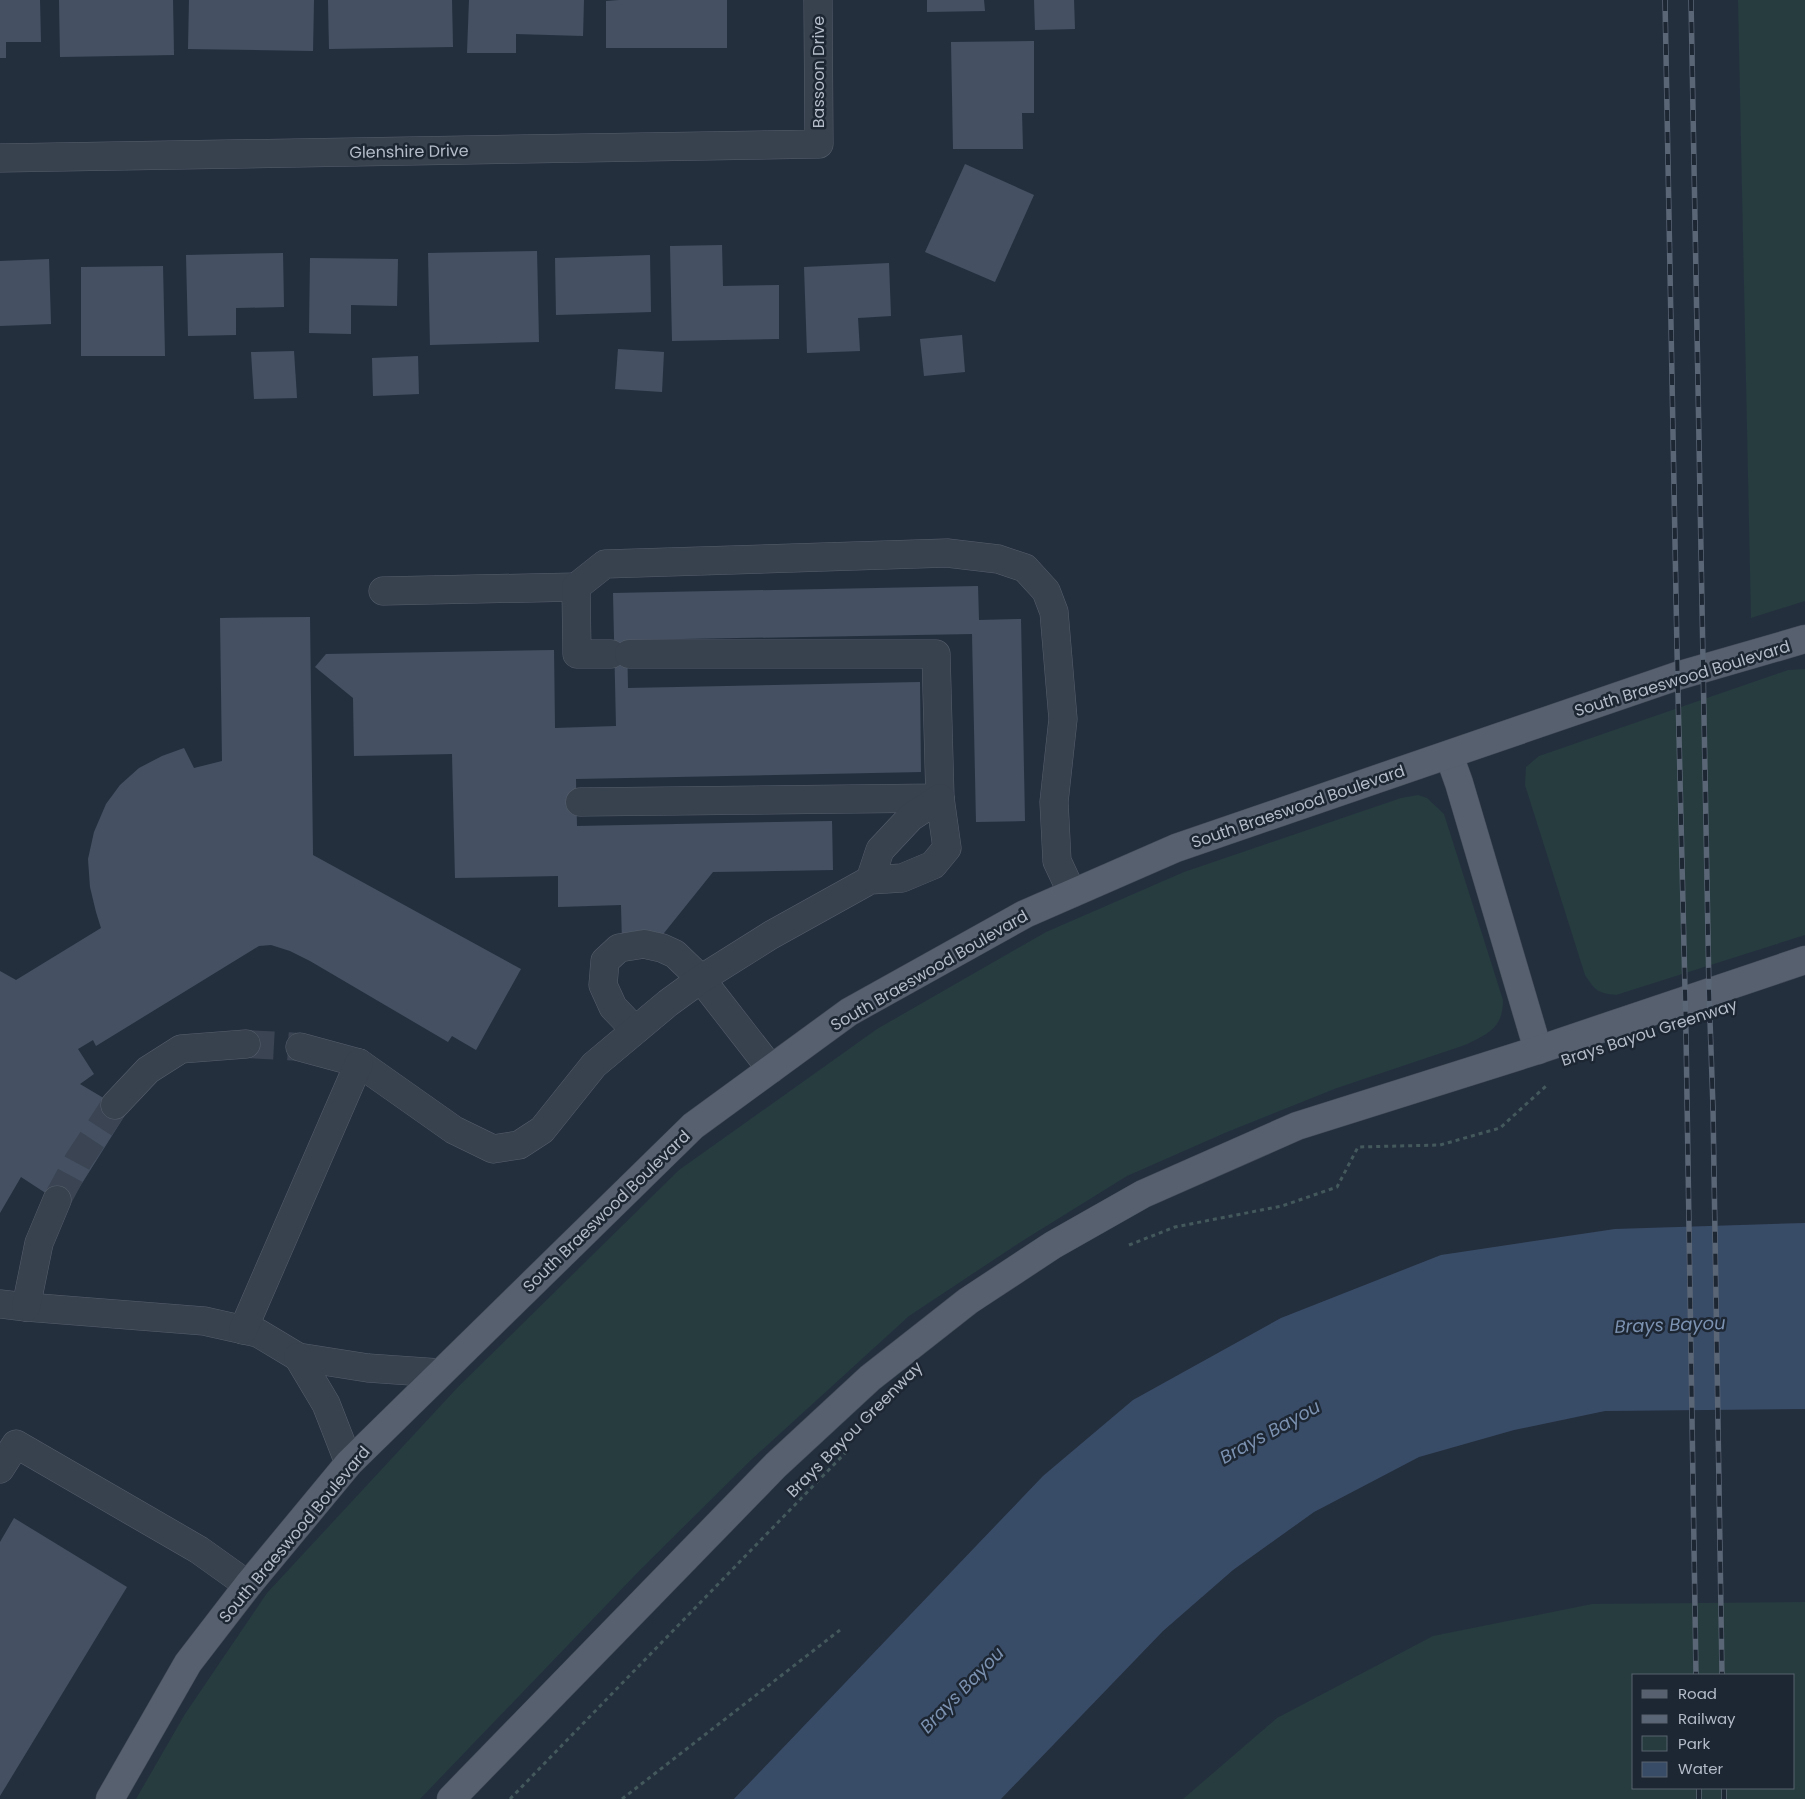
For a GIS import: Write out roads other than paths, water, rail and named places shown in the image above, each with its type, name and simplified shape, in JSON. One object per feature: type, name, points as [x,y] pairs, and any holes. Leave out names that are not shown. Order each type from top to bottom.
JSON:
[{"type":"main road","name":"South Braeswood Boulevard","points":[[110,1799],[188,1663],[248,1585],[349,1463],[693,1126],[849,1012],[1026,914],[1176,848],[1677,676],[1805,640]]},
{"type":"main road","points":[[1449,755],[1538,1050]]},
{"type":"main road","points":[[451,1799],[776,1465],[870,1378],[968,1301],[1053,1245],[1143,1194],[1297,1126],[1538,1050],[1805,960]]},
{"type":"street","name":"Bassoon Drive","points":[[818,0],[819,144]]},
{"type":"street","name":"Glenshire Drive","points":[[0,158],[819,144]]},
{"type":"street","points":[[383,591],[576,588],[605,564],[947,553],[998,559],[1025,568],[1046,591],[1054,612],[1063,719],[1054,802],[1057,861],[1072,893]]},
{"type":"street","points":[[300,1047],[359,1063],[454,1130],[493,1149],[519,1145],[542,1130],[594,1065],[668,1003],[701,979],[771,935],[870,880],[902,878],[933,865],[947,848],[940,798],[936,654],[577,654],[576,588]]},
{"type":"street","points":[[580,802],[940,798]]},
{"type":"street","points":[[870,880],[880,850],[911,817],[940,798]]},
{"type":"street","points":[[635,1030],[613,1007],[603,985],[605,961],[619,948],[644,944],[662,948],[675,954],[701,979],[771,1069]]},
{"type":"street","points":[[115,1105],[148,1070],[181,1049],[246,1044]]},
{"type":"street","points":[[243,1330],[359,1063]]},
{"type":"street","points":[[57,1200],[13,1306],[204,1321],[258,1333],[298,1357],[368,1368],[440,1372]]},
{"type":"street","points":[[298,1357],[326,1404],[349,1463]]},
{"type":"street","points":[[0,1469],[16,1444],[198,1550],[248,1585]]},
{"type":"water","name":"Brays Bayou","points":[[1805,1223],[1805,1409],[1605,1411],[1514,1430],[1419,1457],[1314,1512],[1233,1570],[1163,1631],[1001,1799],[734,1799],[1043,1476],[1133,1400],[1281,1318],[1441,1255],[1615,1229]]},
{"type":"tunnel","points":[[246,1044],[300,1047]]},
{"type":"tunnel","points":[[57,1200],[78,1161],[115,1105]]},
{"type":"railway","points":[[1665,0],[1686,1033],[1696,1674]]},
{"type":"railway","points":[[1691,0],[1722,1674]]},
{"type":"railway","points":[[1699,1789],[1699,1799]]},
{"type":"railway","points":[[1724,1789],[1724,1799]]}]
